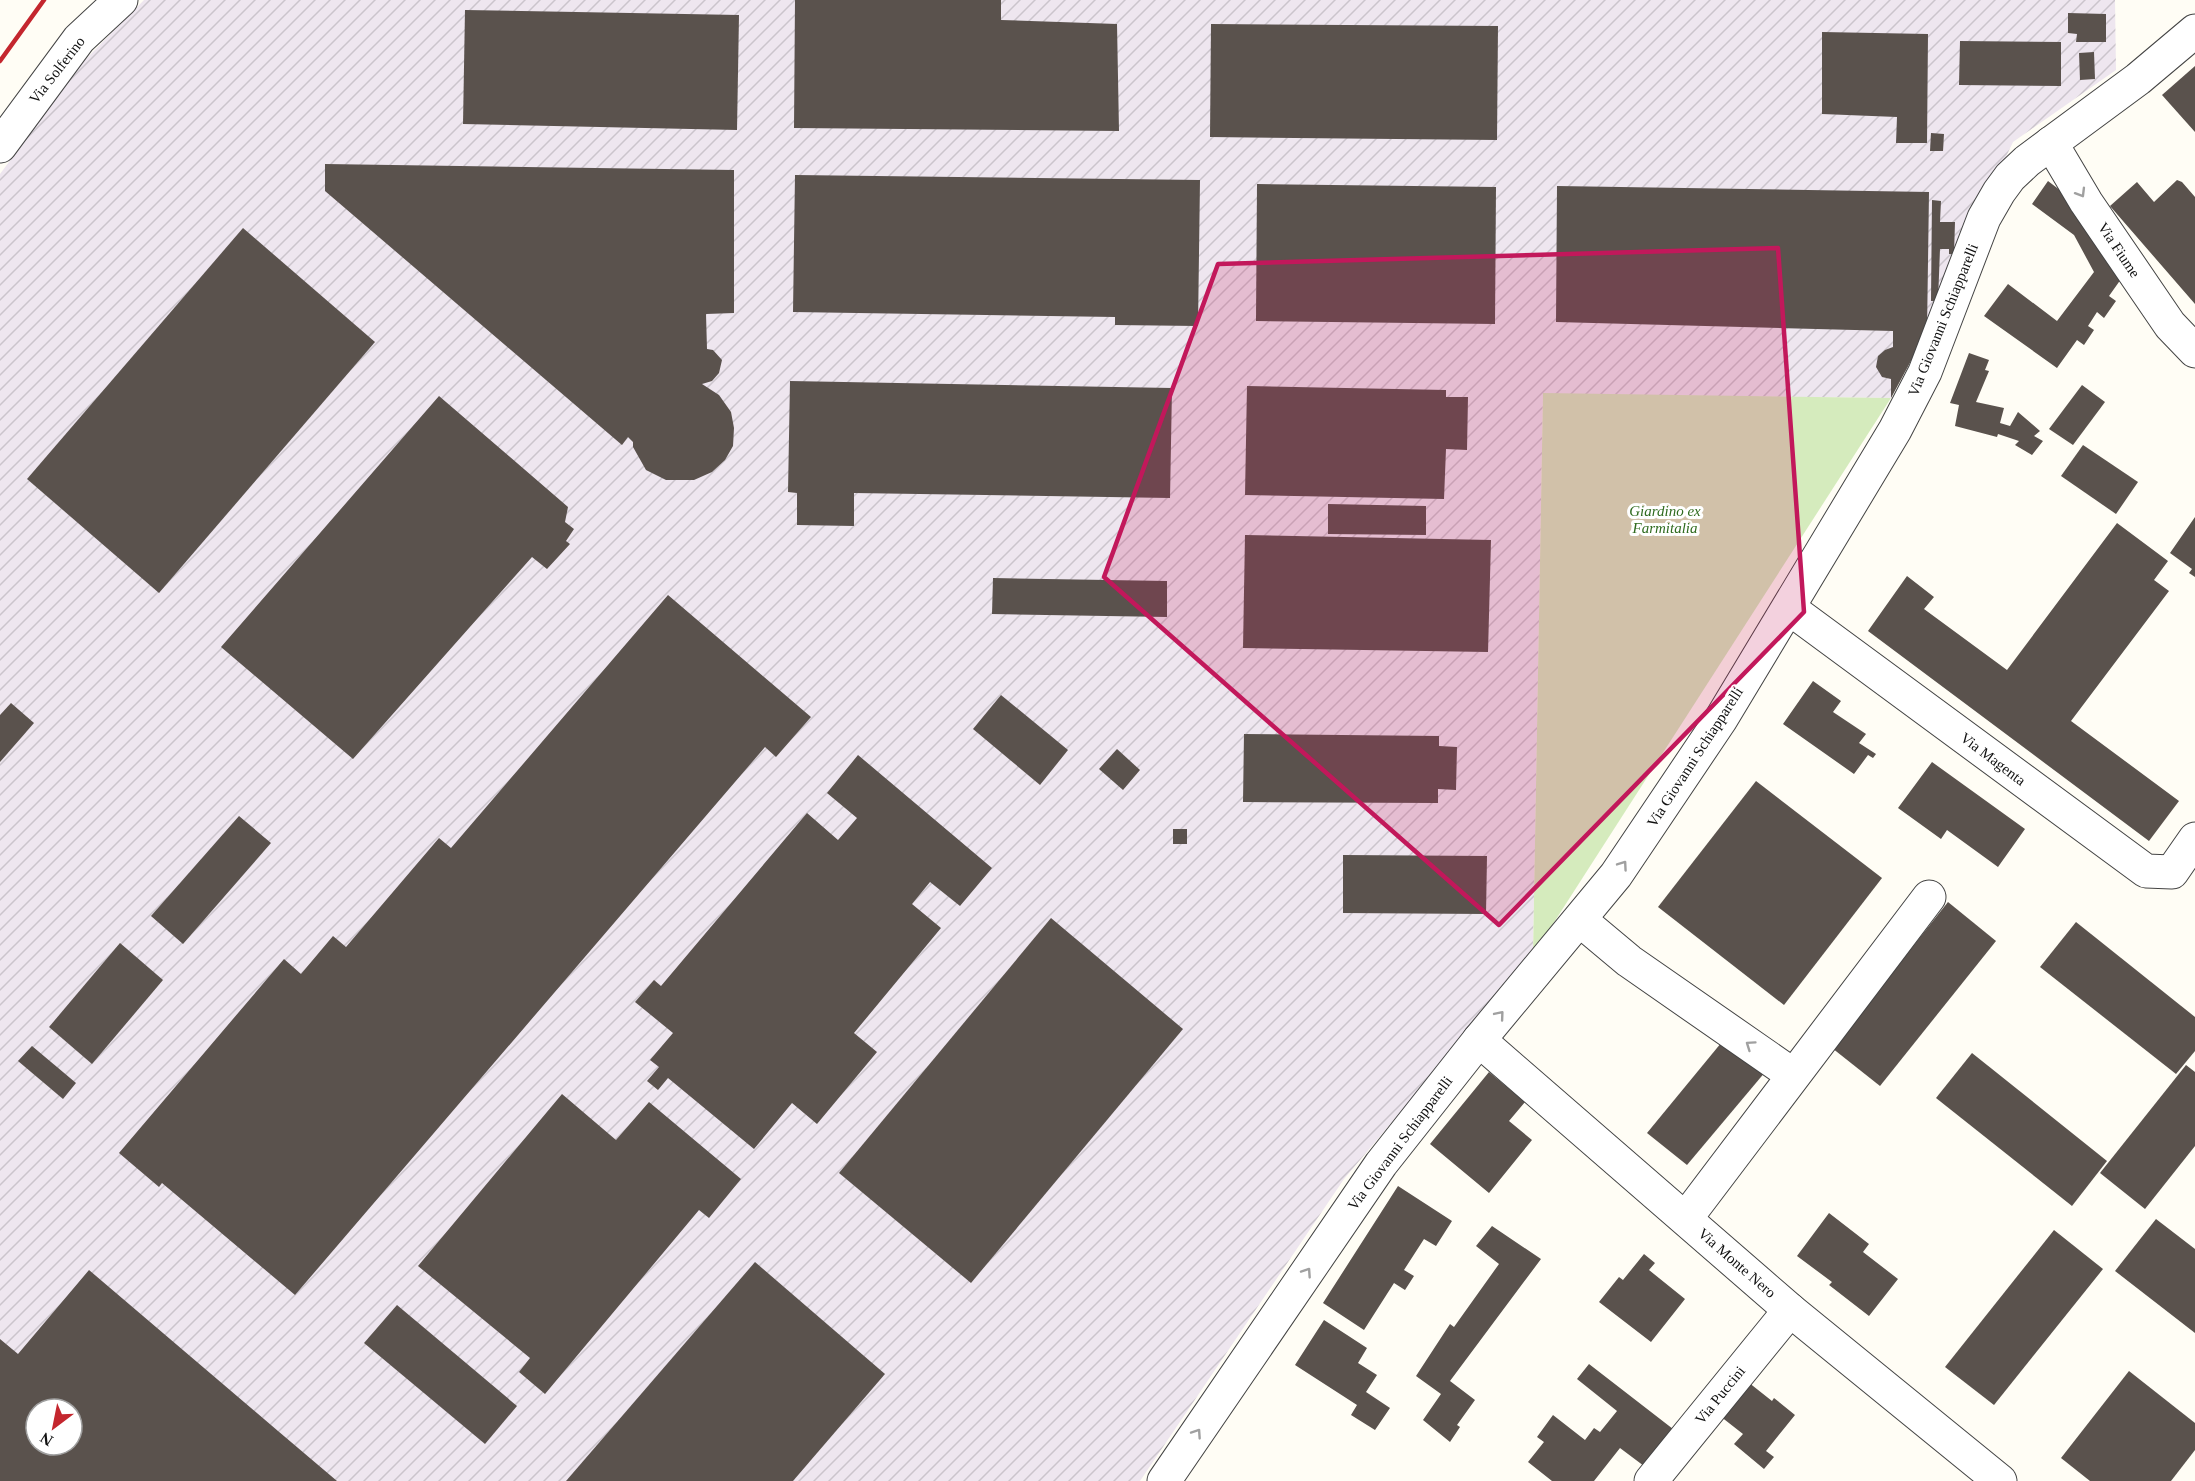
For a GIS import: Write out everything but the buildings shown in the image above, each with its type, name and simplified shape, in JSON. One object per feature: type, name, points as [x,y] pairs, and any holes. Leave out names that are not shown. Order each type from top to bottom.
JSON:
[{"type":"street","name":"Via Solferino","points":[[0,146],[79,39],[121,0]]},
{"type":"street","name":"Via Giovanni Schiapparelli","points":[[1164,1481],[1381,1164],[1479,1040],[1580,920],[1647,831],[1721,719],[1895,430],[1925,372],[1984,218],[1999,192],[2010,177],[2051,143],[2138,79],[2195,31]]},
{"type":"street","name":"Via Fiume","points":[[2051,143],[2086,201],[2170,326],[2195,351]]},
{"type":"street","name":"Via Magenta","points":[[1789,608],[2146,871],[2172,872],[2195,839]]},
{"type":"street","points":[[1686,1218],[1929,897]]},
{"type":"street","points":[[1580,920],[1629,961],[1792,1075]]},
{"type":"street","name":"Via Monte Nero","points":[[1479,1040],[1790,1310],[2000,1481]]},
{"type":"street","name":"Via Puccini","points":[[1651,1481],[1790,1310]]},
{"type":"highlighted area","points":[[1778,248],[1804,612],[1499,925],[1104,577],[1218,264]]},
{"type":"shaded area","points":[[144,0],[2115,0],[2116,70],[2013,142],[1891,398],[1543,394],[1533,955],[1344,1179],[1140,1481],[0,1481],[0,174],[85,60]]},
{"type":"green space","name":"Giardino ex Farmitalia","points":[[1543,393],[1891,398],[1533,955]]},
{"type":"railway","points":[[0,61],[44,0]]}]
